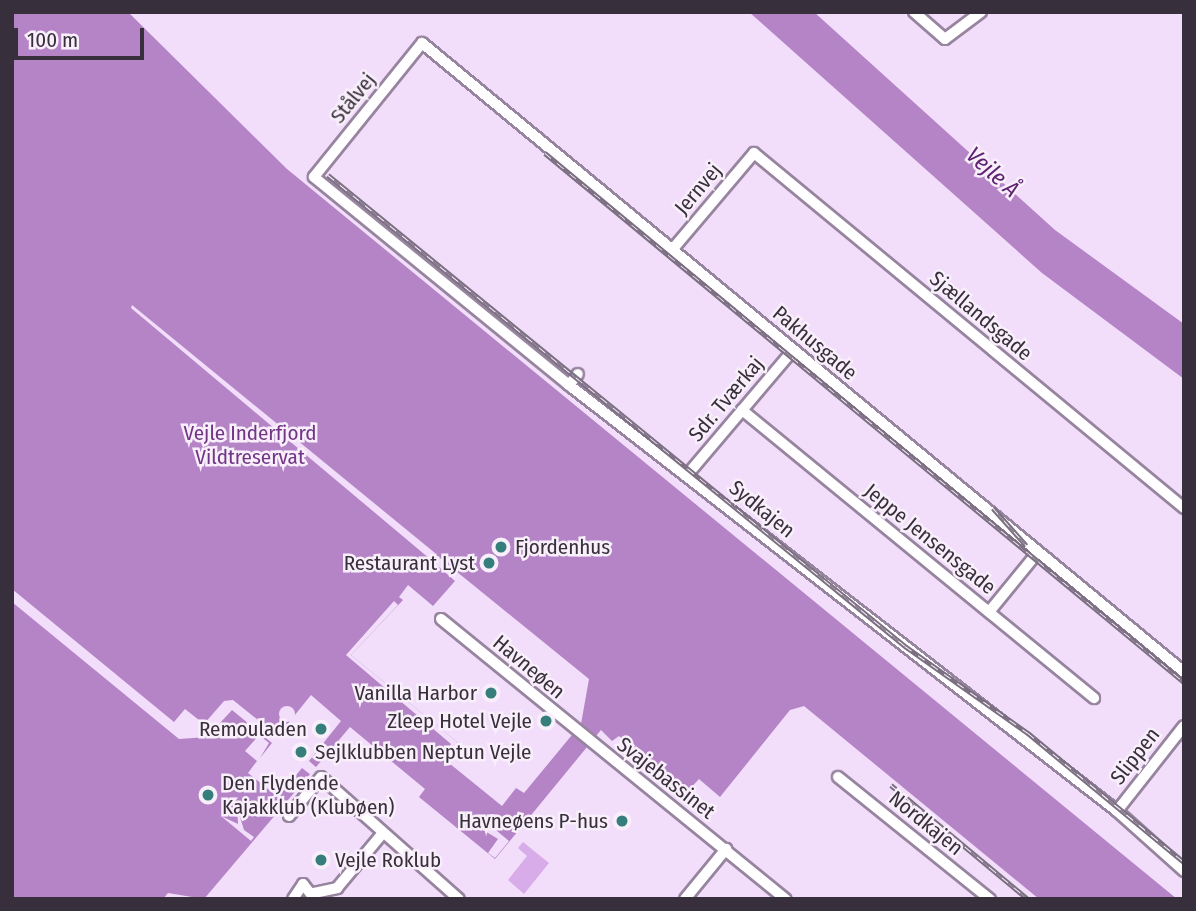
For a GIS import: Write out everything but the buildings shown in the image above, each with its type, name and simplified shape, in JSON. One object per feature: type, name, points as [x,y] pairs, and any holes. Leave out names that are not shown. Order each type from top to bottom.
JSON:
[{"type":"street","points":[[914,12],[945,39],[981,12]]},
{"type":"street","name":"Stålvej","points":[[314,177],[422,43]]},
{"type":"street","name":"Pakhusgade","points":[[422,43],[1184,672]]},
{"type":"street","name":"Jernvej","points":[[672,250],[754,153]]},
{"type":"street","name":"Sjællandsgade","points":[[754,153],[1184,509]]},
{"type":"street","name":"Sydkajen","points":[[314,177],[569,385],[688,474],[1117,811],[1184,871]]},
{"type":"street","name":"Sdr. Tværkaj","points":[[688,474],[793,350]]},
{"type":"street","points":[[569,385],[578,374]]},
{"type":"street","name":"Jeppe Jensensgade","points":[[742,410],[1094,698]]},
{"type":"street","points":[[989,612],[1038,552]]},
{"type":"street","name":"Havneøen","points":[[442,619],[592,744]]},
{"type":"street","name":"Slippen","points":[[1117,811],[1184,726]]},
{"type":"street","name":"Svajebassinet","points":[[592,744],[786,899]]},
{"type":"street","points":[[289,816],[321,777],[382,834],[459,899]]},
{"type":"street","name":"Nordkajen","points":[[838,777],[990,899]]},
{"type":"street","points":[[290,898],[303,884],[314,896],[337,888],[382,834]]},
{"type":"street","points":[[685,899],[726,849]]},
{"type":"shaded area","name":"Vejle Inderfjord Vildtreservat","points":[[12,12],[128,12],[287,169],[1177,899],[1039,899],[804,706],[790,710],[720,797],[699,779],[685,794],[619,736],[612,741],[601,730],[495,859],[419,797],[425,789],[350,727],[204,899],[168,893],[163,899],[12,899]],"holes":[[[435,554],[589,679],[581,724],[524,793],[516,788],[502,806],[444,759],[457,742],[351,655],[403,600],[399,597],[408,585],[433,606],[455,581],[431,560]]]},
{"type":"shaded area","points":[[749,12],[814,12],[1055,230],[1184,324],[1184,379],[1042,273]]},
{"type":"shaded area","points":[[523,842],[549,863],[524,894],[508,880],[527,856],[518,848]]},
{"type":"pier","points":[[132,305],[435,553],[430,559],[131,308]]},
{"type":"pier","points":[[12,589],[174,722],[185,709],[204,724],[224,701],[233,700],[278,736],[311,695],[341,721],[309,761],[317,768],[311,775],[302,768],[278,797],[248,773],[257,761],[245,751],[259,735],[269,743],[260,758],[272,743],[232,710],[207,737],[179,739],[12,602]]},
{"type":"pier","points":[[394,601],[398,605],[351,655],[457,742],[444,758],[451,744],[346,655]]},
{"type":"pier","points":[[287,706],[293,708],[293,720],[287,722],[281,720],[279,714],[281,708]]},
{"type":"pier","points":[[237,807],[244,830],[254,837],[251,841],[221,816],[238,824]]},
{"type":"pier","points":[[485,821],[509,841],[495,858],[488,853],[498,839],[480,828]]},
{"type":"railway","points":[[545,153],[1184,682]]},
{"type":"railway","points":[[328,175],[905,646],[1028,733],[1184,862]]},
{"type":"railway","points":[[993,508],[1026,545]]},
{"type":"railway","points":[[891,785],[1028,899]]},
{"type":"place","name":"Fjordenhus","points":[[501,547]]},
{"type":"place","name":"Restaurant Lyst","points":[[489,563]]},
{"type":"place","name":"Vanilla Harbor","points":[[491,693]]},
{"type":"place","name":"Zleep Hotel Vejle","points":[[546,721]]},
{"type":"place","name":"Remouladen","points":[[321,729]]},
{"type":"place","name":"Sejlklubben Neptun Vejle","points":[[301,752]]},
{"type":"place","name":"Den Flydende Kajakklub (Klubøen)","points":[[208,795]]},
{"type":"place","name":"Havneøens P-hus","points":[[622,821]]},
{"type":"place","name":"Vejle Roklub","points":[[321,860]]},
{"type":"water label","name":"Vejle Å","points":[[993,172]]}]
